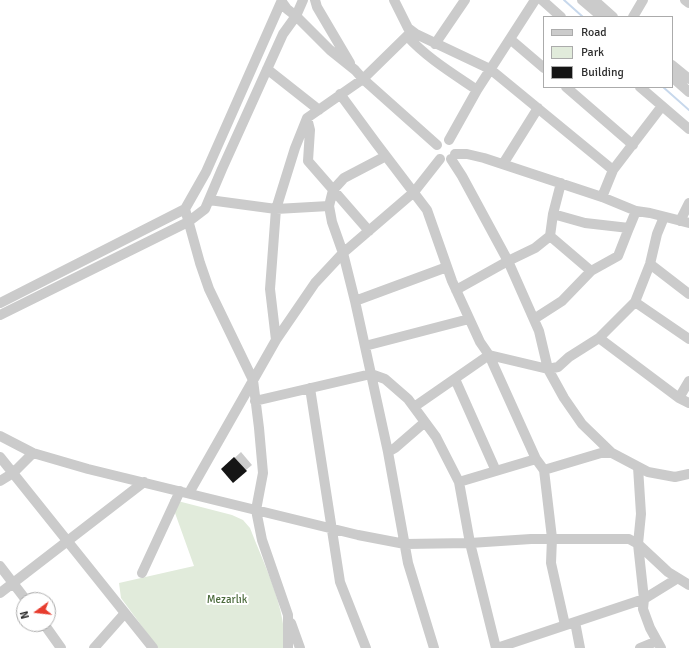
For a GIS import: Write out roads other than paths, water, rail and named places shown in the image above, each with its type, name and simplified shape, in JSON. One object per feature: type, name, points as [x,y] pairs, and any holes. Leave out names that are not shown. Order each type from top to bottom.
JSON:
[{"type":"street","points":[[0,315],[188,222],[205,209],[283,34],[296,16],[304,0]]},
{"type":"street","points":[[315,0],[317,7],[355,70]]},
{"type":"street","points":[[394,0],[415,44],[436,62],[477,90]]},
{"type":"street","points":[[435,44],[465,0]]},
{"type":"street","points":[[449,140],[477,90],[534,0]]},
{"type":"street","points":[[542,0],[560,16]]},
{"type":"street","points":[[582,0],[601,16]]},
{"type":"street","points":[[594,0],[613,16]]},
{"type":"street","points":[[634,16],[643,0]]},
{"type":"street","points":[[686,0],[689,3]]},
{"type":"street","points":[[282,1],[287,9],[330,50],[355,70],[363,79],[437,145]]},
{"type":"street","points":[[0,303],[185,209],[206,172],[282,1]]},
{"type":"street","points":[[410,33],[416,34],[490,69],[613,170]]},
{"type":"street","points":[[276,340],[270,289],[276,208],[295,148],[307,118],[363,79],[410,33]]},
{"type":"street","points":[[510,39],[543,67]]},
{"type":"street","points":[[673,66],[689,79]]},
{"type":"street","points":[[267,69],[319,110]]},
{"type":"street","points":[[673,78],[689,92]]},
{"type":"street","points":[[567,88],[633,145]]},
{"type":"street","points":[[641,88],[689,129]]},
{"type":"street","points":[[340,94],[427,210],[447,268],[469,319],[480,342],[489,355],[536,459],[544,470],[552,538],[551,563],[570,623],[580,648]]},
{"type":"street","points":[[602,197],[613,170],[662,106]]},
{"type":"street","points":[[504,164],[538,108]]},
{"type":"street","points":[[307,118],[310,130],[308,162],[369,231]]},
{"type":"street","points":[[453,157],[456,151],[454,144],[449,140],[442,141],[437,145],[435,151],[440,159],[446,161],[453,157],[467,154],[484,158],[602,197],[636,211],[684,222],[689,203]]},
{"type":"street","points":[[386,156],[344,178],[333,190],[329,206],[332,222],[343,253],[355,300],[388,452],[408,563],[434,648]]},
{"type":"street","points":[[453,157],[508,261],[534,319],[539,331],[548,369],[564,398],[582,424],[612,453],[648,472],[675,477],[689,474]]},
{"type":"street","points":[[142,573],[185,492],[276,340],[315,283],[343,253],[414,192],[440,159]]},
{"type":"street","points":[[456,290],[535,248],[550,236],[553,214],[561,183]]},
{"type":"street","points":[[208,200],[276,208],[329,206]]},
{"type":"street","points":[[185,209],[209,289],[253,380],[263,473],[256,510],[262,540],[300,648]]},
{"type":"street","points":[[534,319],[562,302],[591,271],[618,256],[636,211]]},
{"type":"street","points":[[553,214],[585,224],[629,228]]},
{"type":"street","points":[[414,407],[489,355],[548,369],[558,367],[569,357],[599,338],[635,302],[650,264],[657,234],[664,217]]},
{"type":"street","points":[[550,236],[591,271]]},
{"type":"street","points":[[650,264],[689,294]]},
{"type":"street","points":[[355,300],[447,268]]},
{"type":"street","points":[[635,302],[689,339]]},
{"type":"street","points":[[365,346],[469,319]]},
{"type":"street","points":[[599,338],[679,398],[689,403]]},
{"type":"street","points":[[255,401],[371,374],[385,380],[408,399],[436,437],[459,482],[470,543],[497,648],[644,599],[678,578]]},
{"type":"street","points":[[455,379],[496,471]]},
{"type":"street","points":[[679,398],[689,381]]},
{"type":"street","points":[[310,388],[340,582],[366,648]]},
{"type":"street","points":[[388,452],[395,448],[425,422]]},
{"type":"street","points":[[0,436],[33,453],[88,469],[333,529],[405,544],[470,543],[552,538],[629,540],[638,544],[668,572],[689,584]]},
{"type":"street","points":[[0,481],[13,473],[33,453]]},
{"type":"street","points":[[544,470],[601,454],[612,453]]},
{"type":"street","points":[[0,457],[153,648]]},
{"type":"street","points":[[459,482],[536,459]]},
{"type":"street","points":[[638,467],[641,514],[638,544],[644,599],[643,609],[650,628],[659,645],[640,648]]},
{"type":"street","points":[[0,593],[144,482]]},
{"type":"street","points":[[0,566],[21,592]]},
{"type":"street","points":[[94,648],[125,613]]},
{"type":"street","points":[[288,615],[288,648]]},
{"type":"street","points":[[50,632],[61,648]]},
{"type":"waterway","points":[[564,0],[582,16]]},
{"type":"waterway","points":[[664,88],[689,110]]},
{"type":"park label","name":"Mezarlık","points":[[227,600]]}]
